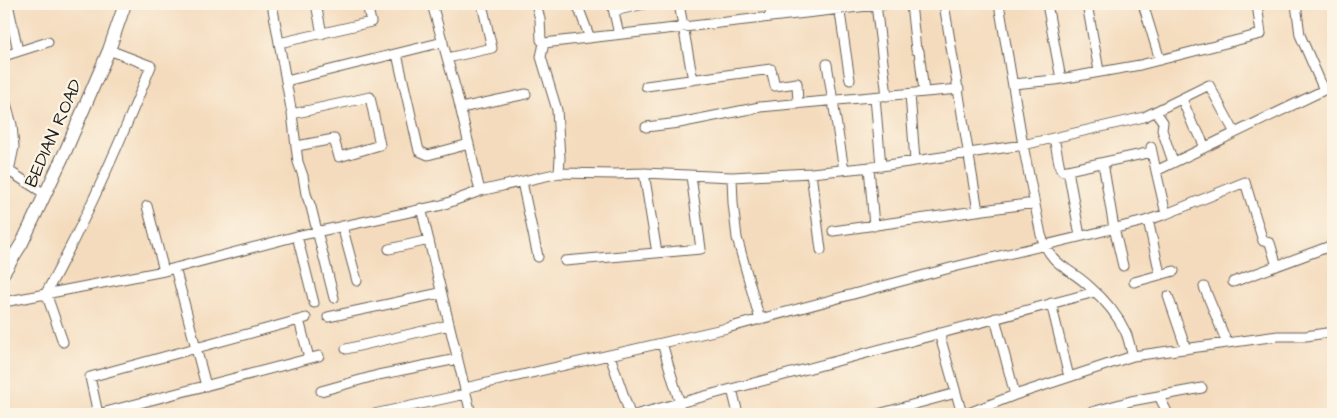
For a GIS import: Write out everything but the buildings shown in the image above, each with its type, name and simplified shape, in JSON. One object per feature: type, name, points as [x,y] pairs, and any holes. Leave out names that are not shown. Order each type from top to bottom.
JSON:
[{"type":"main road","name":"BEDIAN ROAD","points":[[4,272],[22,243],[66,150],[109,50],[125,4]]},
{"type":"street","points":[[8,4],[18,51]]},
{"type":"street","points":[[272,4],[292,114],[298,162],[334,298]]},
{"type":"street","points":[[316,4],[322,34]]},
{"type":"street","points":[[280,43],[371,22],[367,4]]},
{"type":"street","points":[[432,4],[461,108],[480,192]]},
{"type":"street","points":[[447,58],[492,48],[482,4]]},
{"type":"street","points":[[536,4],[540,19],[541,40],[544,43],[541,57],[557,110],[559,173]]},
{"type":"street","points":[[577,4],[590,38]]},
{"type":"street","points":[[619,34],[613,7],[644,4]]},
{"type":"street","points":[[679,4],[692,80]]},
{"type":"street","points":[[769,4],[771,18]]},
{"type":"street","points":[[544,43],[683,26],[771,18],[839,7],[879,4],[887,96]]},
{"type":"street","points":[[911,4],[916,50],[919,50],[924,92]]},
{"type":"street","points":[[944,4],[978,211]]},
{"type":"street","points":[[999,4],[1023,145],[1044,244],[1052,258],[1083,281],[1114,313],[1126,333],[1132,356]]},
{"type":"street","points":[[1047,4],[1061,79]]},
{"type":"street","points":[[1087,4],[1099,71]]},
{"type":"street","points":[[1143,4],[1160,60]]},
{"type":"street","points":[[1013,84],[1061,79],[1160,60],[1261,34],[1257,4]]},
{"type":"street","points":[[1296,4],[1300,35],[1324,90]]},
{"type":"street","points":[[839,7],[850,80]]},
{"type":"street","points":[[4,56],[48,42]]},
{"type":"street","points":[[286,81],[443,42]]},
{"type":"street","points":[[63,342],[46,293],[122,140],[151,66],[109,50]]},
{"type":"street","points":[[397,54],[419,151],[428,155],[469,144]]},
{"type":"street","points":[[828,64],[844,170]]},
{"type":"street","points":[[646,86],[771,69],[775,86],[797,83],[798,104]]},
{"type":"street","points":[[4,302],[164,271],[297,236],[442,204],[480,192],[559,173],[644,173],[732,177],[811,173],[881,166],[1023,145],[1144,117],[1209,86],[1234,133]]},
{"type":"street","points":[[1156,171],[1333,86]]},
{"type":"street","points":[[646,127],[678,123],[760,107],[959,89]]},
{"type":"street","points":[[461,108],[526,94]]},
{"type":"street","points":[[910,94],[915,161]]},
{"type":"street","points":[[4,96],[12,126],[14,147],[6,171],[44,194]]},
{"type":"street","points":[[292,114],[370,97],[380,145],[339,157],[334,139],[297,146]]},
{"type":"street","points":[[875,97],[881,166]]},
{"type":"street","points":[[1182,99],[1194,128],[1197,130],[1205,147]]},
{"type":"street","points":[[1156,112],[1163,122],[1162,130],[1174,162]]},
{"type":"street","points":[[1054,138],[1061,170],[1103,163],[1152,149],[1166,214]]},
{"type":"street","points":[[1103,163],[1114,228],[1123,266]]},
{"type":"street","points":[[869,167],[874,226]]},
{"type":"street","points":[[1068,170],[1080,236]]},
{"type":"street","points":[[644,173],[657,253]]},
{"type":"street","points":[[811,173],[820,250]]},
{"type":"street","points":[[565,261],[701,248],[691,176]]},
{"type":"street","points":[[732,177],[733,203],[738,238],[760,320]]},
{"type":"street","points":[[522,182],[538,257]]},
{"type":"street","points":[[374,414],[760,320],[1044,244],[1148,220],[1244,182],[1263,241],[1270,243],[1277,266]]},
{"type":"street","points":[[833,231],[1034,203]]},
{"type":"street","points":[[147,206],[164,271]]},
{"type":"street","points":[[421,208],[440,293],[471,414]]},
{"type":"street","points":[[1148,220],[1160,274]]},
{"type":"street","points":[[342,226],[357,281]]},
{"type":"street","points":[[297,236],[314,303]]},
{"type":"street","points":[[389,248],[429,240]]},
{"type":"street","points":[[1233,282],[1333,245]]},
{"type":"street","points":[[175,268],[206,386]]},
{"type":"street","points":[[1134,282],[1174,271]]},
{"type":"street","points":[[1204,288],[1227,344]]},
{"type":"street","points":[[638,414],[1095,292]]},
{"type":"street","points":[[328,317],[440,293]]},
{"type":"street","points":[[1168,296],[1186,349]]},
{"type":"street","points":[[1051,304],[1069,377]]},
{"type":"street","points":[[994,318],[1015,395]]},
{"type":"street","points":[[309,358],[302,319],[90,377],[98,414],[130,410],[206,386],[319,356]]},
{"type":"street","points":[[346,349],[449,325]]},
{"type":"street","points":[[966,414],[1015,395],[1132,356],[1278,336],[1306,336],[1333,332]]},
{"type":"street","points":[[939,333],[962,414]]},
{"type":"street","points":[[662,343],[680,404]]},
{"type":"street","points":[[610,356],[630,414]]},
{"type":"street","points":[[321,391],[378,375],[458,359]]},
{"type":"street","points":[[1085,414],[1131,401],[1202,388]]},
{"type":"street","points":[[732,389],[738,414]]},
{"type":"street","points":[[878,414],[956,393]]},
{"type":"street","points":[[1159,396],[1168,414]]}]
